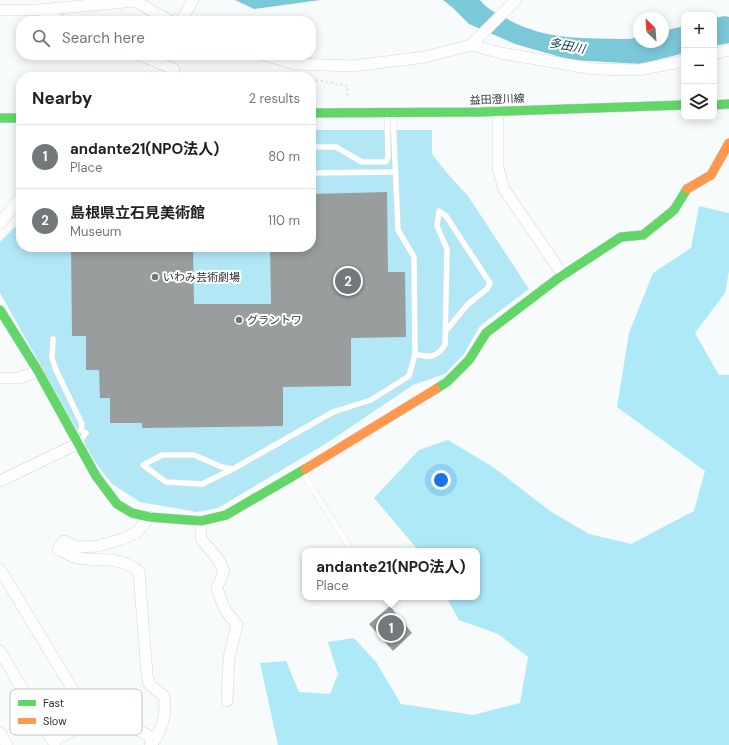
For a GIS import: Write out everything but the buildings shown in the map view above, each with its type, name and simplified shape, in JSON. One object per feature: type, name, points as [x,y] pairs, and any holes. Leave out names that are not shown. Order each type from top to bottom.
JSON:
[{"type":"street","points":[[184,16],[193,0]]},
{"type":"street","points":[[282,60],[296,64],[353,66],[425,57],[471,44],[516,0]]},
{"type":"street","points":[[0,10],[40,10],[135,1],[161,16]]},
{"type":"street","points":[[40,10],[51,16]]},
{"type":"street","points":[[471,44],[501,53],[594,69],[638,70],[681,62]]},
{"type":"street","points":[[717,53],[729,50]]},
{"type":"street","points":[[152,60],[174,69],[174,72]]},
{"type":"street","points":[[717,104],[729,104]]},
{"type":"street","name":"益田澄川線","points":[[316,113],[498,111],[681,105]]},
{"type":"street","points":[[498,111],[498,168],[504,189],[563,275]]},
{"type":"street","points":[[0,118],[16,118]]},
{"type":"street","points":[[0,310],[38,371],[96,476],[118,504],[132,513],[149,517],[201,521],[226,515],[302,472],[448,382],[469,360],[486,333],[563,275],[621,237],[643,235],[674,210],[687,188],[711,175],[729,143]]},
{"type":"street","points":[[0,224],[16,203]]},
{"type":"street","points":[[0,378],[19,378],[38,371]]},
{"type":"street","points":[[0,481],[79,443]]},
{"type":"street","points":[[142,735],[152,742],[166,711],[164,696],[149,684],[147,674],[139,572],[132,565],[120,561],[76,558],[58,549],[64,541],[78,547],[98,546],[123,539],[137,532],[149,517]]},
{"type":"street","points":[[201,521],[201,539],[218,559],[224,571],[217,588],[224,608],[237,625],[229,658],[227,702]]},
{"type":"street","points":[[0,570],[72,689]]},
{"type":"street","points":[[0,651],[23,689]]},
{"type":"street","points":[[0,733],[8,745]]},
{"type":"street","points":[[54,742],[67,735]]},
{"type":"lane","points":[[316,147],[336,147],[362,162],[386,162],[388,157],[390,113]]},
{"type":"lane","points":[[233,469],[222,467],[194,456],[162,455],[144,465],[166,482],[202,484],[233,469],[333,412],[371,400],[409,376],[415,354],[414,257],[398,230],[396,172],[390,113]]},
{"type":"lane","points":[[316,173],[396,172]]},
{"type":"lane","points":[[415,354],[428,357],[439,353],[445,344],[445,332],[447,249],[437,226],[439,212],[446,216],[490,283],[487,290],[468,304],[445,332]]},
{"type":"lane","points":[[53,339],[52,358],[56,370],[82,424],[82,430],[86,433],[79,443]]},
{"type":"lane","points":[[302,472],[350,548]]},
{"type":"path","points":[[316,80],[348,86],[347,99]]},
{"type":"shaded area","points":[[316,130],[432,130],[432,154],[468,196],[529,289],[480,326],[464,354],[445,374],[413,385],[327,443],[218,508],[197,512],[140,502],[112,484],[95,462],[0,293],[0,242],[16,226],[16,252],[316,252]]},
{"type":"shaded area","points":[[699,206],[729,213],[729,271],[725,293],[695,333],[719,375],[729,375],[729,745],[278,745],[260,663],[286,661],[299,692],[330,694],[338,674],[328,642],[354,638],[376,662],[401,704],[473,715],[520,703],[528,657],[498,634],[459,620],[448,600],[480,600],[480,548],[416,548],[374,498],[419,450],[448,440],[493,467],[550,511],[589,534],[631,544],[694,511],[705,471],[617,407],[629,333],[653,273],[691,248]]},
{"type":"water","points":[[235,0],[321,0],[254,9]]},
{"type":"water","name":"多田川","points":[[443,0],[480,0],[490,10],[517,24],[533,30],[548,34],[579,38],[633,38],[633,48],[669,48],[669,30],[681,27],[681,54],[641,64],[571,60],[515,44],[469,24]]},
{"type":"water","points":[[717,17],[729,17],[729,43],[717,45]]},
{"type":"traffic: fast","points":[[717,105],[729,104]]},
{"type":"traffic: fast","points":[[316,113],[480,112],[681,105]]},
{"type":"traffic: fast","points":[[0,118],[16,118]]},
{"type":"traffic: fast","points":[[436,389],[447,382],[469,360],[486,333],[557,279],[621,237],[643,235],[674,210],[687,189]]},
{"type":"traffic: fast","points":[[0,310],[38,371],[96,476],[117,504],[132,513],[149,517],[201,521],[226,515],[305,469]]},
{"type":"traffic: slow","points":[[687,189],[711,175],[729,143]]},
{"type":"traffic: slow","points":[[305,469],[436,389]]},
{"type":"place","name":"いわみ芸術劇場","points":[[155,277]]},
{"type":"place","name":"島根県立石見美術館","points":[[348,281]]},
{"type":"place","name":"グラントワ","points":[[239,320]]},
{"type":"place","name":"andante21(NPO法人)","points":[[391,628]]}]
